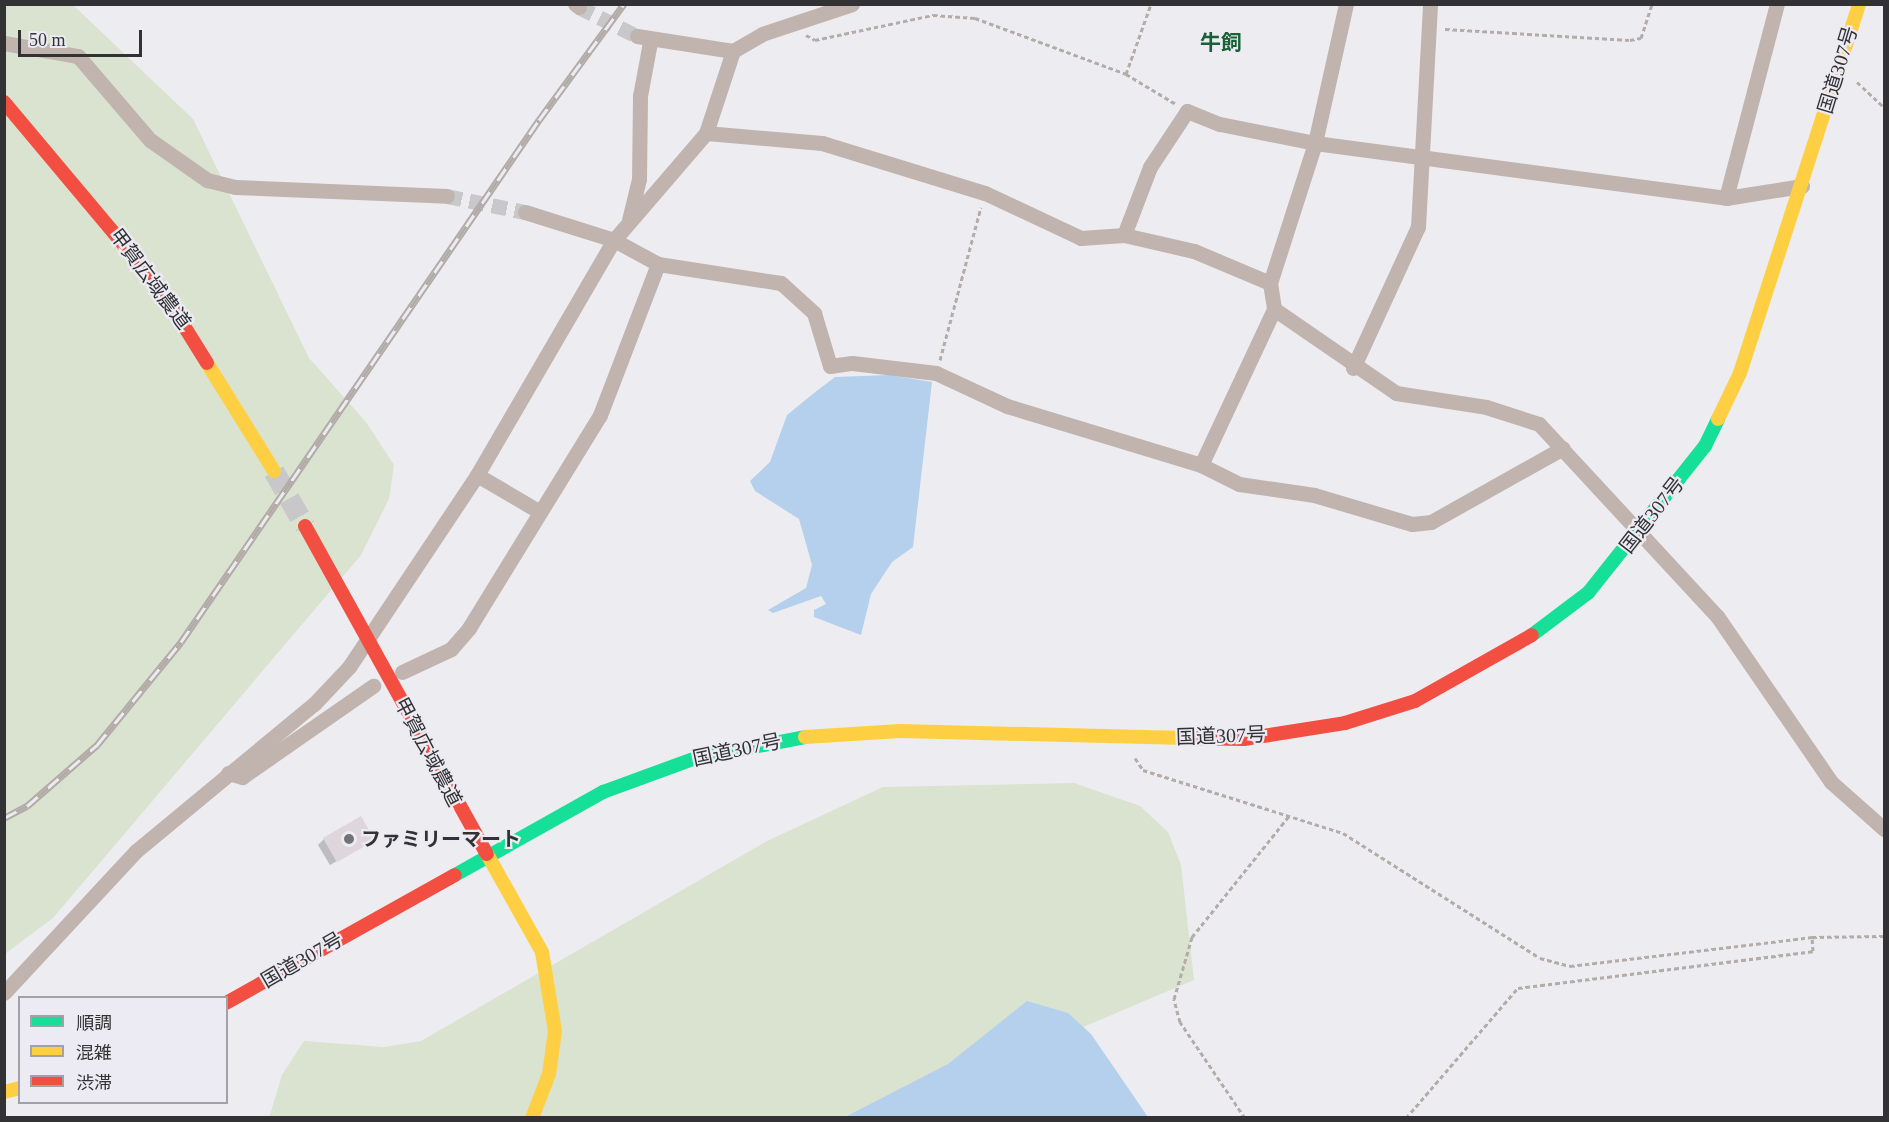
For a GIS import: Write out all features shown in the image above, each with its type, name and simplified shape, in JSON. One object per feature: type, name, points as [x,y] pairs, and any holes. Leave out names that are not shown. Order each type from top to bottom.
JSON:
[{"type":"main road","name":"国道307号","points":[[228,1002],[603,792],[696,758],[795,738],[900,731],[1244,739],[1345,723],[1415,701],[1507,653],[1588,593],[1638,534],[1705,446],[1735,383],[1803,186],[1859,4]]},
{"type":"main road","name":"甲賀広域農道","points":[[4,102],[161,289],[274,471]]},
{"type":"main road","name":"甲賀広域農道","points":[[305,526],[486,858],[532,931],[554,1003],[554,1054],[532,1118]]},
{"type":"street","points":[[4,993],[136,851],[228,773],[315,704],[367,638],[477,475],[614,240],[706,133],[733,51],[762,34],[792,26],[852,4]]},
{"type":"street","points":[[1201,465],[1274,309],[1270,283],[1315,143],[1346,4]]},
{"type":"street","points":[[1353,368],[1418,226],[1430,4]]},
{"type":"street","points":[[1726,198],[1777,4]]},
{"type":"street","points":[[628,223],[639,179],[639,96],[643,39],[716,45],[733,51]]},
{"type":"street","points":[[4,43],[78,56],[150,140],[207,180],[235,187],[447,196]]},
{"type":"street","points":[[1124,235],[1150,167],[1187,111],[1220,124],[1315,143],[1420,159],[1726,198],[1803,186]]},
{"type":"street","points":[[706,133],[822,143],[985,193],[1081,238],[1124,235],[1194,251],[1270,283]]},
{"type":"street","points":[[525,212],[614,240],[658,264],[781,283],[814,313],[830,366],[852,363],[936,373],[1006,406],[1201,465],[1239,484],[1314,495],[1412,524],[1431,522],[1563,448]]},
{"type":"street","points":[[402,672],[451,650],[540,512],[600,415],[658,264]]},
{"type":"street","points":[[1274,309],[1353,368],[1396,393],[1525,418],[1563,448],[1638,534],[1717,616],[1831,782],[1884,829]]},
{"type":"street","points":[[477,475],[540,512]]},
{"type":"street","points":[[228,773],[242,777],[373,686]]},
{"type":"path","points":[[1126,74],[1151,4]]},
{"type":"path","points":[[1429,28],[1630,40],[1641,38],[1652,4]]},
{"type":"path","points":[[792,26],[814,40],[933,15],[975,18],[1126,74],[1187,111]]},
{"type":"path","points":[[1839,66],[1884,107]]},
{"type":"path","points":[[936,373],[985,193]]},
{"type":"path","points":[[1121,737],[1143,770],[1342,834],[1540,958],[1570,966],[1812,937],[1884,936]]},
{"type":"path","points":[[1245,1118],[1180,1022],[1174,999],[1179,968],[1192,937],[1289,816]]},
{"type":"path","points":[[1406,1118],[1518,988],[1813,951],[1812,937]]},
{"type":"green space","points":[[5,5],[73,5],[193,119],[309,358],[366,422],[394,465],[389,499],[361,555],[53,918],[5,954]]},
{"type":"green space","points":[[1074,783],[1140,806],[1168,832],[1181,865],[1194,980],[871,1117],[269,1118],[282,1075],[304,1041],[384,1047],[421,1041],[767,841],[883,787]]},
{"type":"water","points":[[889,375],[932,382],[913,547],[892,562],[871,594],[861,635],[814,617],[814,610],[826,604],[821,596],[773,613],[768,610],[806,588],[812,565],[799,519],[755,491],[750,481],[770,462],[787,415],[814,393],[835,377]]},
{"type":"water","points":[[1027,1001],[1068,1013],[1091,1034],[1148,1117],[845,1117],[948,1064]]},
{"type":"building","name":"ファミリーマート","points":[[361,816],[375,840],[337,862],[323,838]]},
{"type":"tunnel","points":[[579,7],[637,36]]},
{"type":"tunnel","points":[[447,196],[525,212]]},
{"type":"tunnel","points":[[274,471],[305,526]]},
{"type":"railway","points":[[4,818],[27,806],[97,745],[181,642],[539,120],[624,4]]},
{"type":"traffic: fast","points":[[1532,635],[1588,593],[1705,446],[1718,419]]},
{"type":"traffic: fast","points":[[455,875],[603,792],[696,758],[805,737]]},
{"type":"traffic: slow","points":[[1718,419],[1740,373],[1859,4]]},
{"type":"traffic: slow","points":[[207,363],[274,471]]},
{"type":"traffic: slow","points":[[805,737],[900,731],[1185,738]]},
{"type":"traffic: slow","points":[[487,854],[542,952],[555,1031],[549,1074],[532,1118]]},
{"type":"traffic: slow","points":[[4,1092],[18,1088]]},
{"type":"traffic: jam","points":[[4,102],[161,289],[207,363]]},
{"type":"traffic: jam","points":[[305,526],[487,854]]},
{"type":"traffic: jam","points":[[1185,738],[1244,739],[1345,723],[1415,701],[1532,635]]},
{"type":"traffic: jam","points":[[228,1002],[455,875]]},
{"type":"place","name":"ファミリーマート","points":[[349,839]]},
{"type":"district","name":"牛飼","points":[[1221,43]]}]
